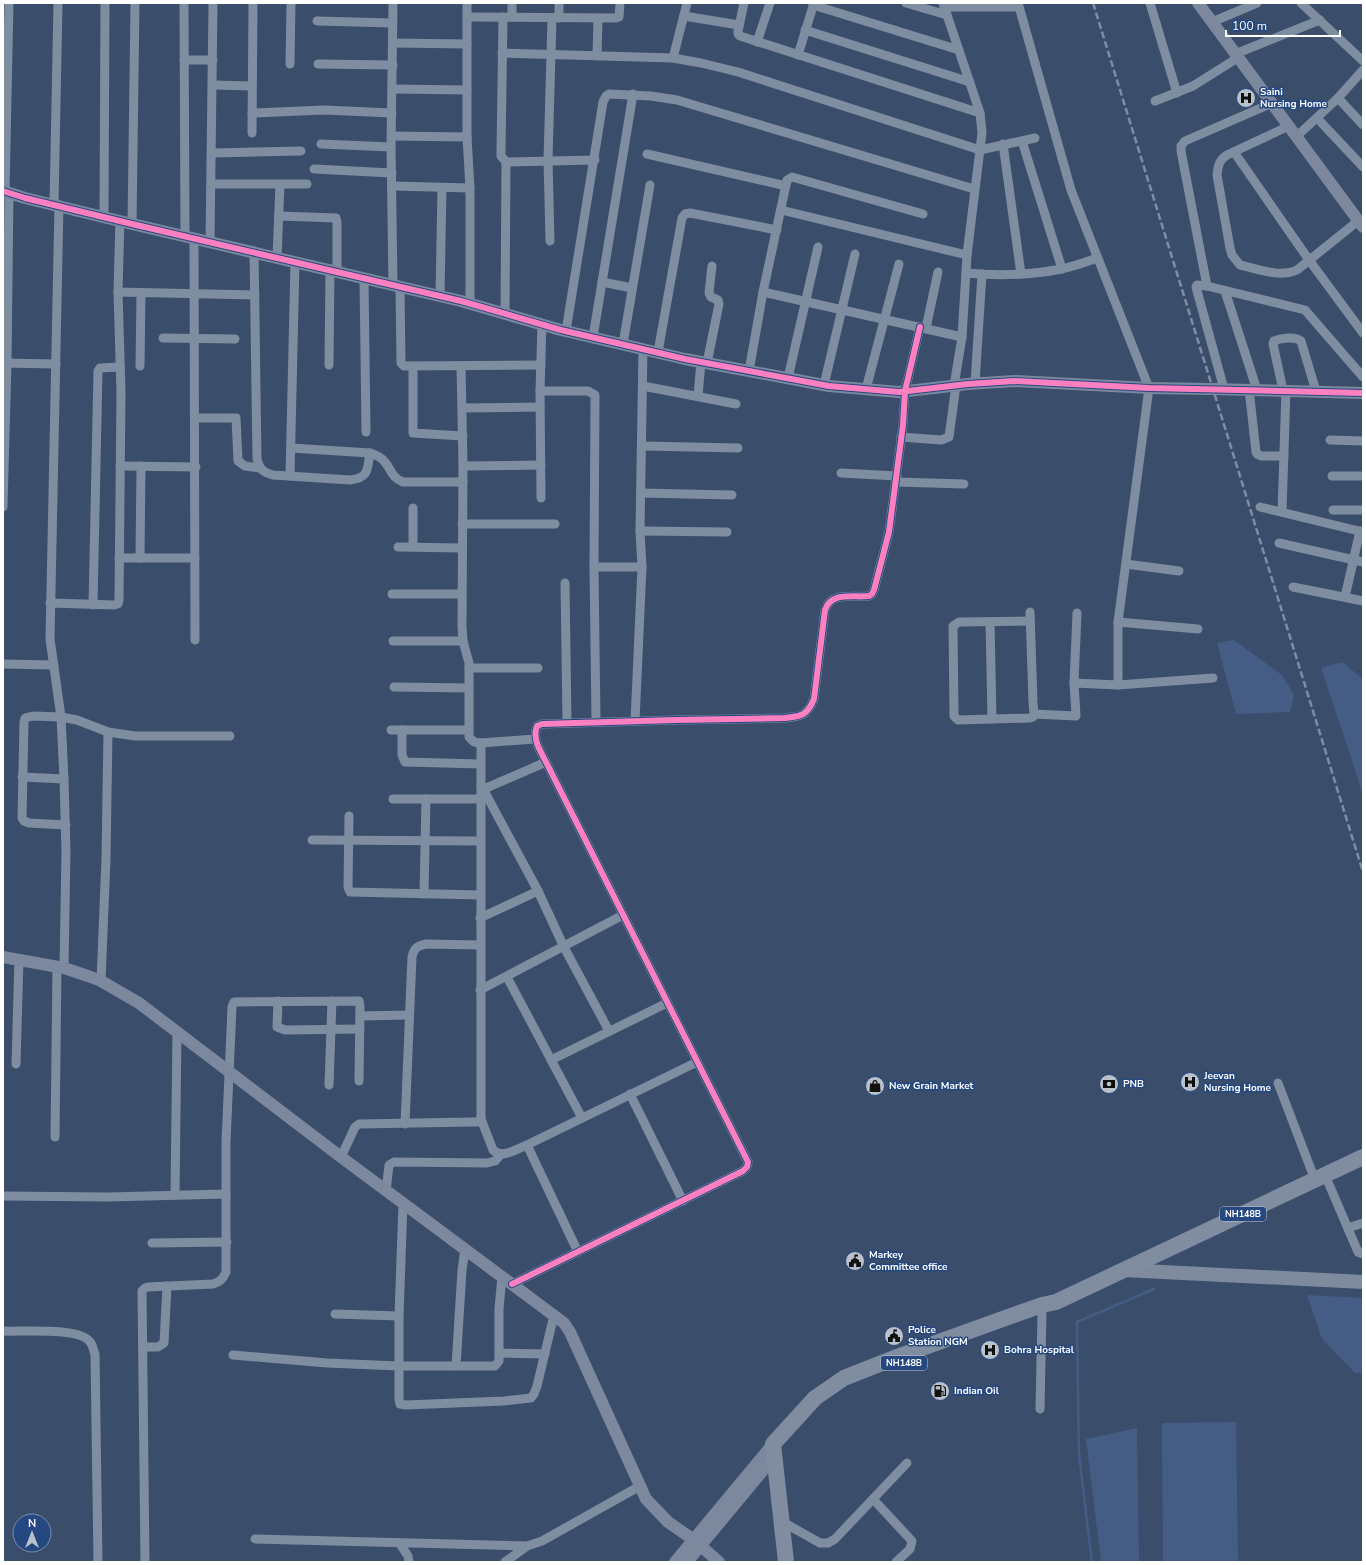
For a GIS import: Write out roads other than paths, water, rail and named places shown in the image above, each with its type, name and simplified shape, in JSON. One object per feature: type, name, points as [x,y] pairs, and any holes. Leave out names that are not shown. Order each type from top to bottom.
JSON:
[{"type":"highway","name":"NH148B","points":[[818,1401],[848,1386],[887,1370],[1042,1313],[1056,1302],[1363,1157]]},
{"type":"highway","name":"NH148B","points":[[774,1450],[818,1401],[844,1378],[897,1357],[1042,1305],[1056,1302]]},
{"type":"highway","points":[[774,1450],[786,1562]]},
{"type":"main road","points":[[1123,1270],[1363,1282]]},
{"type":"street","points":[[3,507],[6,25],[9,3]]},
{"type":"street","points":[[55,1136],[60,967],[66,893],[64,778],[60,717],[50,639],[56,364],[58,3]]},
{"type":"street","points":[[104,216],[105,3]]},
{"type":"street","points":[[50,603],[114,605],[118,604],[119,600],[120,367],[118,292],[126,222],[135,3]]},
{"type":"street","points":[[184,3],[184,60],[190,237],[195,294],[195,640]]},
{"type":"street","points":[[210,242],[213,3]]},
{"type":"street","points":[[252,133],[253,3]]},
{"type":"street","points":[[290,64],[291,3]]},
{"type":"street","points":[[393,3],[391,148],[401,363],[404,366],[541,365]]},
{"type":"street","points":[[467,3],[467,138],[470,188],[470,303]]},
{"type":"street","points":[[506,314],[506,162],[501,156],[500,151],[502,53],[512,3]]},
{"type":"street","points":[[550,241],[548,160],[550,54],[555,18],[559,3]]},
{"type":"street","points":[[467,17],[618,17],[620,3]]},
{"type":"street","points":[[673,58],[687,3]]},
{"type":"street","points":[[744,3],[738,34],[758,42],[980,113]]},
{"type":"street","points":[[758,42],[770,3]]},
{"type":"street","points":[[906,3],[944,8],[1019,5],[1071,190],[1097,258],[1155,388],[1118,622],[1118,685]]},
{"type":"street","points":[[1150,3],[1177,93]]},
{"type":"street","points":[[1198,3],[1297,136],[1361,224],[1297,270],[1289,273],[1280,273],[1240,265],[1235,260],[1230,248],[1217,175],[1218,166],[1222,158],[1289,126]]},
{"type":"street","points":[[1212,22],[1257,3]]},
{"type":"street","points":[[1302,3],[1362,59]]},
{"type":"street","points":[[798,55],[814,4],[959,50]]},
{"type":"street","points":[[901,437],[941,440],[949,437],[962,337],[967,255],[982,133],[980,113],[944,8]]},
{"type":"street","points":[[684,16],[739,25]]},
{"type":"street","points":[[597,56],[598,18]]},
{"type":"street","points":[[1154,101],[1193,86],[1237,55],[1320,20]]},
{"type":"street","points":[[317,21],[392,23]]},
{"type":"street","points":[[805,30],[970,82]]},
{"type":"street","points":[[393,43],[467,44]]},
{"type":"street","points":[[502,53],[673,58],[738,72],[980,150],[1034,138]]},
{"type":"street","points":[[184,60],[213,60]]},
{"type":"street","points":[[318,64],[393,65]]},
{"type":"street","points":[[1297,136],[1338,98],[1363,70]]},
{"type":"street","points":[[213,86],[252,86]]},
{"type":"street","points":[[392,88],[467,90]]},
{"type":"street","points":[[566,331],[604,99],[609,94],[633,94],[677,100],[974,189]]},
{"type":"street","points":[[593,337],[633,94]]},
{"type":"street","points":[[1338,98],[1363,124]]},
{"type":"street","points":[[1207,286],[1181,146],[1185,141],[1272,103]]},
{"type":"street","points":[[252,113],[324,110],[392,113]]},
{"type":"street","points":[[1317,118],[1363,167]]},
{"type":"street","points":[[392,136],[467,138]]},
{"type":"street","points":[[1022,141],[1062,269]]},
{"type":"street","points":[[321,144],[391,148]]},
{"type":"street","points":[[1003,144],[1021,274]]},
{"type":"street","points":[[212,153],[301,151]]},
{"type":"street","points":[[1234,152],[1309,260],[1363,333]]},
{"type":"street","points":[[647,154],[786,186]]},
{"type":"street","points":[[506,162],[595,160]]},
{"type":"street","points":[[314,169],[392,174]]},
{"type":"street","points":[[749,371],[763,292],[787,180],[789,178],[792,177],[923,214]]},
{"type":"street","points":[[211,184],[307,184]]},
{"type":"street","points":[[277,258],[280,184]]},
{"type":"street","points":[[623,344],[650,185]]},
{"type":"street","points":[[392,186],[470,188]]},
{"type":"street","points":[[440,296],[442,188]]},
{"type":"street","points":[[6,191],[25,198],[470,303],[566,331],[704,362],[824,385],[899,392],[955,385],[1014,381],[1155,388],[1253,389],[1363,393]]},
{"type":"street","points":[[781,210],[967,255]]},
{"type":"street","points":[[658,352],[682,218],[685,214],[690,212],[777,230]]},
{"type":"street","points":[[279,216],[336,218],[337,222],[328,365]]},
{"type":"street","points":[[788,378],[818,247]]},
{"type":"street","points":[[254,252],[257,459],[259,468]]},
{"type":"street","points":[[824,385],[855,254]]},
{"type":"street","points":[[966,272],[982,274],[1021,274],[1062,269],[1097,258]]},
{"type":"street","points":[[290,476],[295,262]]},
{"type":"street","points":[[866,389],[899,264]]},
{"type":"street","points":[[698,396],[704,362],[719,304],[718,300],[711,297],[709,293],[712,266]]},
{"type":"street","points":[[512,1284],[743,1171],[747,1168],[748,1162],[546,762],[535,739],[534,733],[537,726],[542,724],[784,718],[800,716],[810,709],[814,699],[827,604],[837,597],[868,596],[872,594],[889,532],[901,437],[905,391],[938,272]]},
{"type":"street","points":[[975,384],[982,274]]},
{"type":"street","points":[[364,278],[366,432]]},
{"type":"street","points":[[602,282],[632,288]]},
{"type":"street","points":[[1224,389],[1196,287],[1197,285],[1207,286],[1305,310],[1363,377]]},
{"type":"street","points":[[1225,291],[1253,389],[1257,454],[1284,456]]},
{"type":"street","points":[[118,292],[255,295]]},
{"type":"street","points":[[763,292],[962,337]]},
{"type":"street","points":[[140,366],[142,293]]},
{"type":"street","points":[[541,498],[540,391],[542,324]]},
{"type":"street","points":[[163,338],[235,339]]},
{"type":"street","points":[[1282,512],[1284,390],[1273,344],[1274,341],[1294,338],[1298,339],[1303,345],[1316,391]]},
{"type":"street","points":[[635,721],[642,567],[640,531],[643,446],[643,348]]},
{"type":"street","points":[[5,363],[56,364]]},
{"type":"street","points":[[412,366],[413,433],[463,436]]},
{"type":"street","points":[[461,366],[463,408],[462,594],[463,641],[469,668],[468,730],[470,740],[481,743],[535,739]]},
{"type":"street","points":[[94,605],[98,371],[103,367],[120,367]]},
{"type":"street","points":[[643,386],[736,404]]},
{"type":"street","points":[[540,391],[588,392],[594,394],[596,722]]},
{"type":"street","points":[[463,408],[540,407]]},
{"type":"street","points":[[196,418],[236,418],[238,461],[245,466],[259,468],[269,474],[358,479],[363,477],[366,473],[370,453]]},
{"type":"street","points":[[1330,440],[1363,441]]},
{"type":"street","points":[[643,446],[738,448]]},
{"type":"street","points":[[291,448],[370,453],[380,457],[386,462],[396,480],[403,482],[463,482]]},
{"type":"street","points":[[463,466],[541,465]]},
{"type":"street","points":[[120,466],[196,467]]},
{"type":"street","points":[[140,558],[141,466]]},
{"type":"street","points":[[841,473],[964,484]]},
{"type":"street","points":[[1332,476],[1363,476]]},
{"type":"street","points":[[641,493],[732,495]]},
{"type":"street","points":[[1260,507],[1361,531],[1345,597]]},
{"type":"street","points":[[413,508],[413,548]]},
{"type":"street","points":[[1333,510],[1363,510]]},
{"type":"street","points":[[462,524],[555,524]]},
{"type":"street","points":[[640,531],[727,532]]},
{"type":"street","points":[[1279,543],[1363,562]]},
{"type":"street","points":[[398,547],[462,548]]},
{"type":"street","points":[[119,558],[195,558]]},
{"type":"street","points":[[1126,564],[1179,571]]},
{"type":"street","points":[[594,567],[642,567]]},
{"type":"street","points":[[566,583],[567,723]]},
{"type":"street","points":[[1293,586],[1363,600]]},
{"type":"street","points":[[392,594],[462,594]]},
{"type":"street","points":[[1034,714],[1032,702],[1030,616],[990,622],[959,622],[953,626],[954,713],[958,720],[1030,718],[1033,717],[1034,714],[1076,716],[1074,683],[1077,612]]},
{"type":"street","points":[[990,622],[992,719]]},
{"type":"street","points":[[1118,622],[1198,629]]},
{"type":"street","points":[[393,641],[463,641]]},
{"type":"street","points":[[3,664],[54,664]]},
{"type":"street","points":[[469,668],[538,668]]},
{"type":"street","points":[[1074,683],[1118,685],[1213,678]]},
{"type":"street","points":[[394,687],[469,688]]},
{"type":"street","points":[[66,825],[29,823],[24,821],[21,814],[25,718],[33,716],[60,717],[77,720],[108,732],[135,736],[230,736]]},
{"type":"street","points":[[391,730],[468,730]]},
{"type":"street","points":[[402,730],[402,755],[405,762],[481,764]]},
{"type":"street","points":[[101,981],[106,867],[108,732]]},
{"type":"street","points":[[481,743],[483,787],[481,799],[480,841],[481,1119],[490,1144],[496,1152],[500,1154],[528,1145],[697,1062]]},
{"type":"street","points":[[483,787],[546,762]]},
{"type":"street","points":[[22,777],[64,778]]},
{"type":"street","points":[[483,787],[538,891],[564,947],[609,1031]]},
{"type":"street","points":[[393,799],[481,799]]},
{"type":"street","points":[[424,894],[426,799]]},
{"type":"street","points":[[349,816],[348,887],[350,892],[480,895]]},
{"type":"street","points":[[312,840],[425,842],[480,841]]},
{"type":"street","points":[[480,918],[538,891]]},
{"type":"street","points":[[480,990],[623,915]]},
{"type":"street","points":[[405,1124],[413,950],[418,946],[426,944],[480,945]]},
{"type":"street","points":[[3,957],[60,967],[101,981],[139,1004],[564,1323],[570,1332],[646,1500],[668,1522],[697,1543],[719,1562]]},
{"type":"street","points":[[16,1064],[19,960]]},
{"type":"street","points":[[507,977],[582,1118]]},
{"type":"street","points":[[278,1001],[277,1027],[285,1030],[360,1029]]},
{"type":"street","points":[[329,1085],[332,1001]]},
{"type":"street","points":[[145,1562],[142,1291],[144,1288],[148,1287],[219,1282],[226,1272],[226,1194],[232,1004],[234,1002],[359,1001],[359,1081]]},
{"type":"street","points":[[551,1060],[667,1003]]},
{"type":"street","points":[[360,1016],[409,1015]]},
{"type":"street","points":[[175,1195],[177,1032]]},
{"type":"street","points":[[1278,1083],[1320,1178],[1348,1228],[1358,1252],[1363,1254]]},
{"type":"street","points":[[630,1094],[683,1201]]},
{"type":"street","points":[[341,1157],[355,1127],[359,1124],[477,1122],[481,1119]]},
{"type":"street","points":[[528,1145],[578,1252]]},
{"type":"street","points":[[386,1190],[389,1165],[394,1162],[487,1163],[495,1161],[500,1154]]},
{"type":"street","points":[[3,1196],[108,1197],[226,1194]]},
{"type":"street","points":[[403,1203],[399,1316],[400,1404],[504,1401],[531,1398],[537,1386],[554,1315]]},
{"type":"street","points":[[1348,1228],[1363,1223]]},
{"type":"street","points":[[152,1243],[227,1242]]},
{"type":"street","points":[[456,1366],[462,1270],[465,1249]]},
{"type":"street","points":[[232,1355],[327,1363],[399,1366],[495,1366],[499,1361],[499,1309],[502,1276]]},
{"type":"street","points":[[143,1347],[158,1346],[164,1343],[167,1286]]},
{"type":"street","points":[[1040,1409],[1042,1313]]},
{"type":"street","points":[[335,1314],[399,1316]]},
{"type":"street","points":[[3,1331],[68,1332],[81,1335],[90,1342],[95,1354],[98,1562]]},
{"type":"street","points":[[499,1353],[545,1354]]},
{"type":"street","points":[[675,1562],[697,1543],[774,1450]]},
{"type":"street","points":[[781,1521],[820,1543],[828,1543],[835,1539],[907,1463]]},
{"type":"street","points":[[505,1562],[527,1546],[542,1541],[640,1486]]},
{"type":"street","points":[[873,1499],[912,1541],[910,1548],[896,1562]]},
{"type":"street","points":[[255,1539],[400,1544],[527,1546]]},
{"type":"street","points":[[687,1562],[697,1543]]},
{"type":"street","points":[[400,1544],[408,1556],[409,1562]]},
{"type":"water","points":[[1234,640],[1282,675],[1294,695],[1290,712],[1236,714],[1217,643]]},
{"type":"water","points":[[1342,662],[1363,679],[1363,796],[1321,668]]},
{"type":"water","points":[[1307,1295],[1363,1298],[1363,1373],[1355,1373],[1322,1339]]},
{"type":"water","points":[[1236,1422],[1238,1562],[1163,1562],[1162,1423]]},
{"type":"water","points":[[1137,1428],[1139,1562],[1101,1562],[1086,1439]]},
{"type":"waterway","points":[[1092,1562],[1079,1455],[1077,1322],[1154,1289]]},
{"type":"railway","points":[[1093,3],[1363,872]]},
{"type":"place","name":"Saini Nursing Home","points":[[1246,98]]},
{"type":"place","name":"Jeevan Nursing Home","points":[[1190,1082]]},
{"type":"place","name":"PNB","points":[[1109,1084]]},
{"type":"place","name":"New Grain Market","points":[[875,1086]]},
{"type":"place","name":"Markey Committee office","points":[[855,1261]]},
{"type":"place","name":"Police Station NGM","points":[[894,1336]]},
{"type":"place","name":"Bohra Hospital","points":[[990,1350]]},
{"type":"place","name":"Indian Oil","points":[[940,1391]]}]
